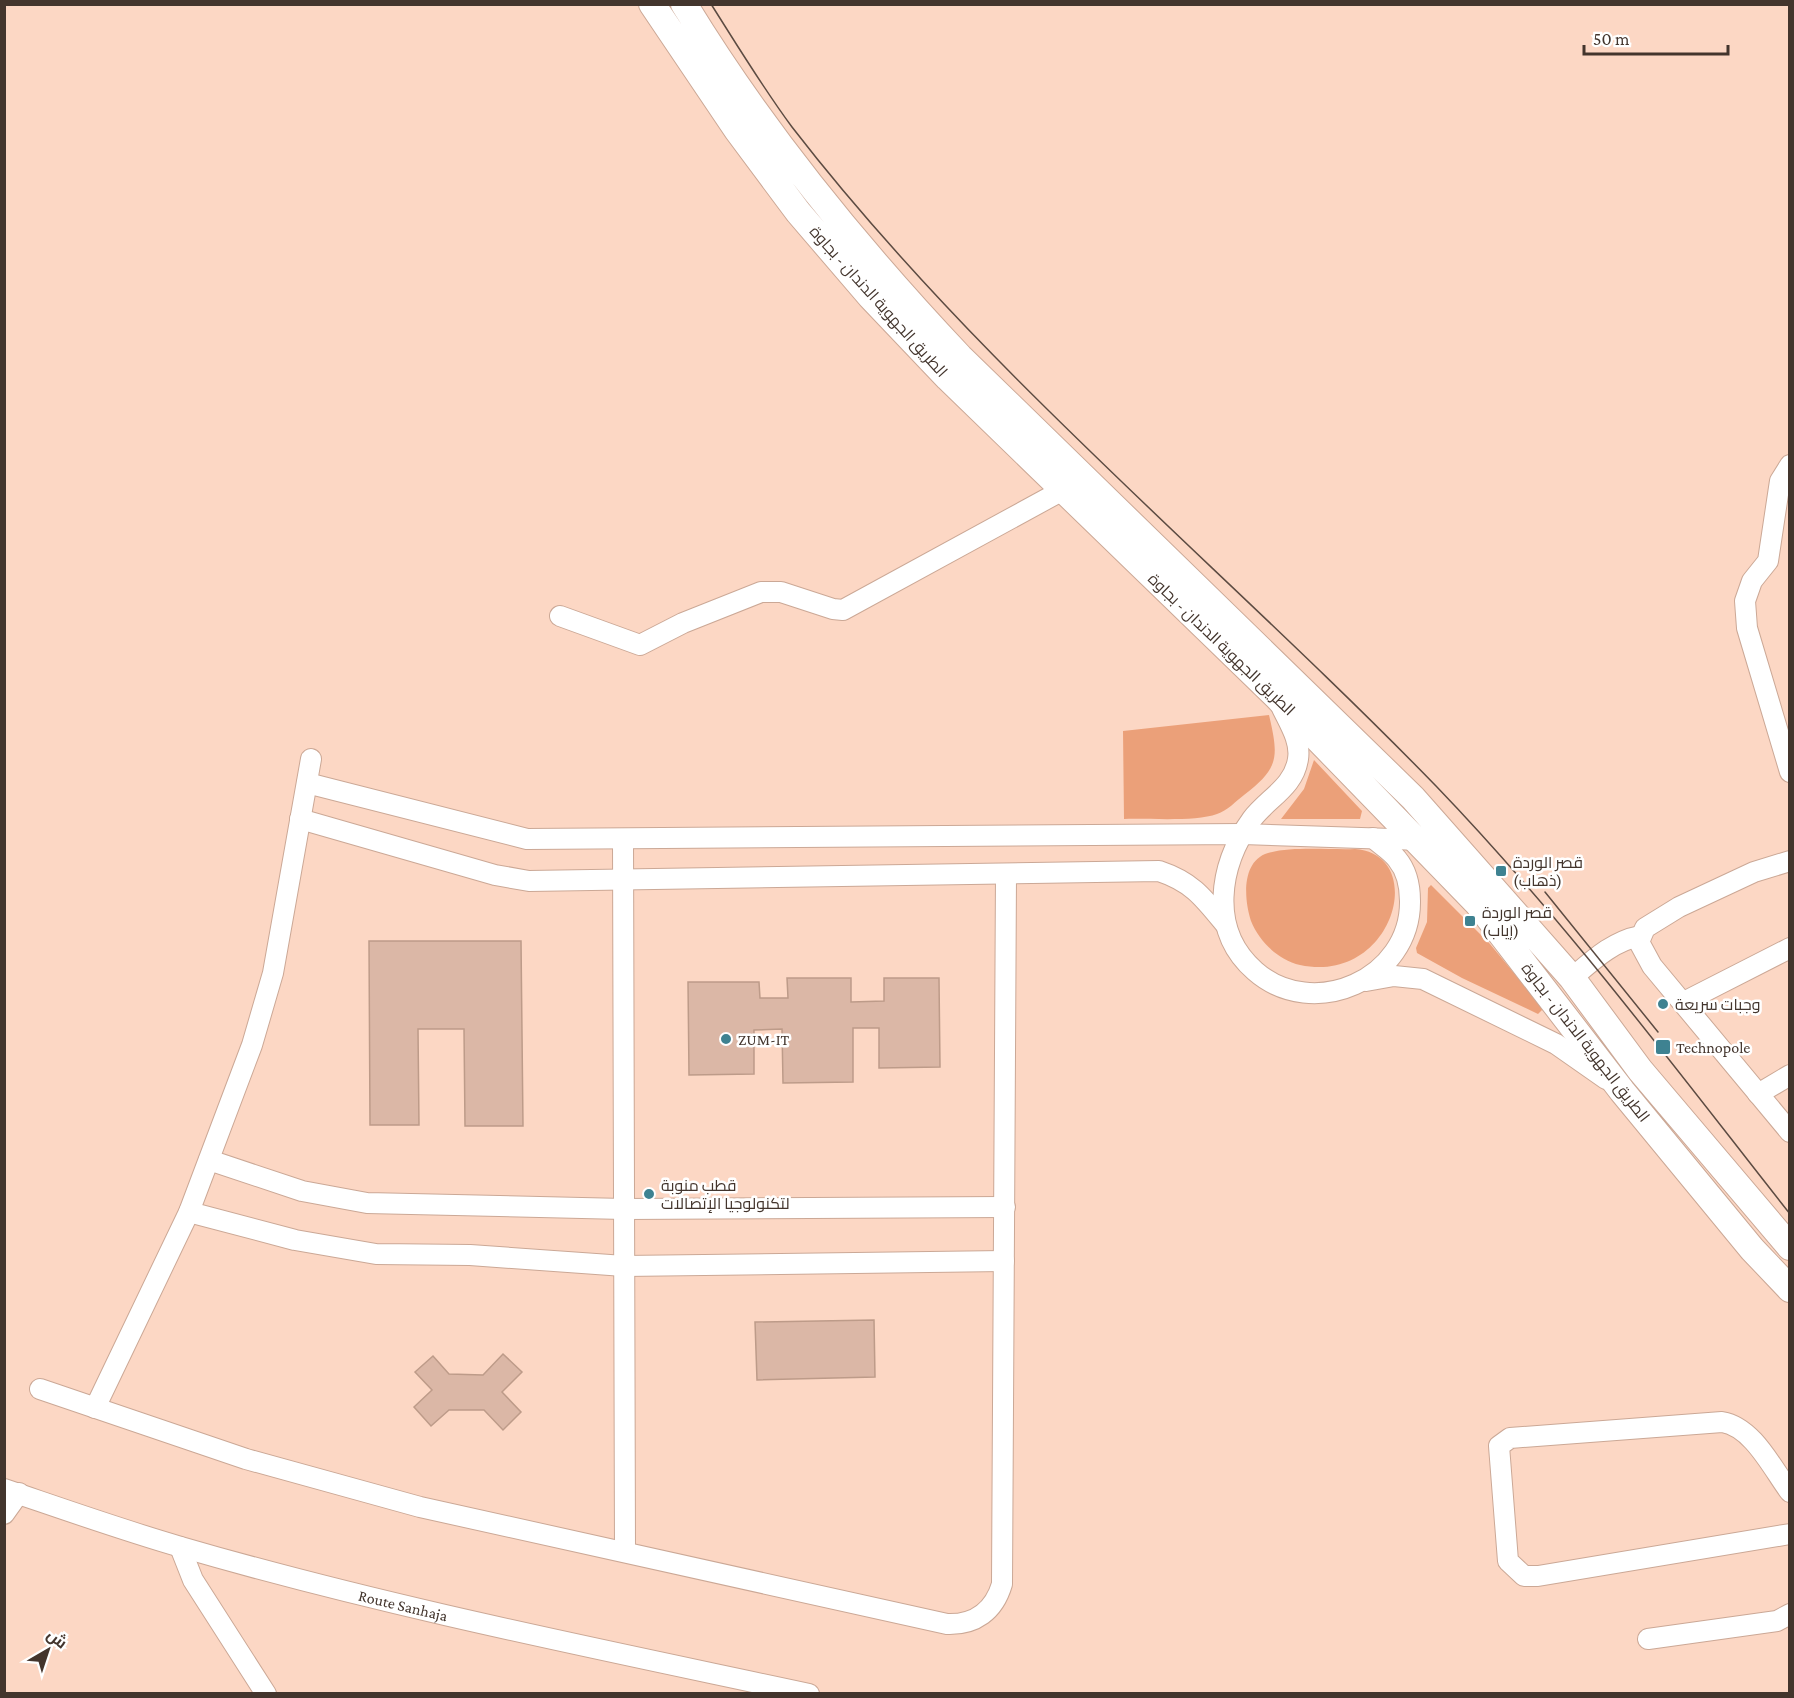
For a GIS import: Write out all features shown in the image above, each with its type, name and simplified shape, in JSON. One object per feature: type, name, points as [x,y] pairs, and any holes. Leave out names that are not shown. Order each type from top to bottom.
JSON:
[{"type":"main road","name":"الطريق الجهوية الدندان - بجاوة","points":[[652,4],[737,130],[798,212],[870,296],[948,378],[1277,697],[1478,904],[1550,994],[1622,1090],[1752,1249],[1790,1289]]},
{"type":"main road","name":"الطريق الجهوية الدندان - بجاوة","points":[[684,4],[757,116],[888,280],[960,357],[1413,798],[1572,978],[1640,1070],[1790,1247]]},
{"type":"main road","points":[[1550,994],[1572,978]]},
{"type":"street","points":[[1790,465],[1780,481],[1768,561],[1752,581],[1745,602],[1747,628],[1790,772]]},
{"type":"street","points":[[560,616],[640,645],[683,623],[760,592],[781,592],[833,609],[843,610],[1064,490]]},
{"type":"street","points":[[1225,924],[1222,896],[1227,868],[1253,818],[1287,785],[1299,757],[1297,740],[1277,697]]},
{"type":"street","points":[[95,1408],[189,1212],[252,1045],[273,974],[311,759]]},
{"type":"street","points":[[307,783],[527,839],[1243,834],[1416,838],[1441,844],[1470,861]]},
{"type":"street","points":[[1363,982],[1386,964],[1402,940],[1410,913],[1410,884],[1419,820],[1413,798]]},
{"type":"street","points":[[300,819],[495,875],[529,881],[1159,871],[1180,878],[1199,892],[1225,924],[1236,950],[1255,971],[1280,987],[1308,994],[1337,992],[1363,982],[1394,976],[1423,979],[1556,1044],[1622,1090]]},
{"type":"street","points":[[1373,838],[1397,859],[1410,884]]},
{"type":"street","points":[[623,840],[625,1552]]},
{"type":"street","points":[[1572,978],[1625,939],[1640,936],[1654,921],[1679,907],[1754,872],[1790,861]]},
{"type":"street","points":[[40,1389],[246,1459],[420,1507],[947,1624],[960,1624],[985,1613],[994,1604],[1002,1584],[1006,875]]},
{"type":"street","points":[[1640,936],[1640,949],[1790,1132]]},
{"type":"street","points":[[1684,1002],[1790,948]]},
{"type":"street","points":[[1758,1094],[1790,1075]]},
{"type":"street","points":[[209,1160],[302,1191],[367,1203],[624,1209],[1005,1208]]},
{"type":"street","points":[[189,1212],[295,1240],[376,1254],[470,1255],[624,1266],[1004,1261]]},
{"type":"street","points":[[1752,1249],[1790,1270]]},
{"type":"street","points":[[1790,1492],[1748,1436],[1739,1427],[1722,1422],[1509,1438],[1499,1446],[1509,1562],[1524,1576],[1538,1576],[1790,1534]]},
{"type":"street","points":[[4,1514],[12,1491]]},
{"type":"street","name":"Route Sanhaja","points":[[12,1491],[180,1547],[472,1620],[809,1694]]},
{"type":"street","points":[[180,1547],[193,1580],[266,1694]]},
{"type":"street","points":[[1648,1639],[1777,1621],[1790,1614]]},
{"type":"shaded area","points":[[1269,715],[1275,752],[1270,769],[1256,786],[1228,808],[1221,813],[1197,818],[1124,819],[1123,731]]},
{"type":"shaded area","points":[[1314,760],[1362,811],[1360,819],[1281,819],[1304,789]]},
{"type":"shaded area","points":[[1355,849],[1378,856],[1391,872],[1395,893],[1391,916],[1378,938],[1359,956],[1332,966],[1300,965],[1284,959],[1270,949],[1254,928],[1247,903],[1247,882],[1253,864],[1259,857],[1278,851]]},
{"type":"shaded area","points":[[1431,885],[1490,944],[1541,1006],[1542,1010],[1538,1014],[1462,978],[1417,953],[1416,948],[1427,922],[1428,888]]},
{"type":"building","points":[[369,941],[521,941],[523,1126],[465,1126],[464,1029],[418,1029],[419,1125],[370,1125]]},
{"type":"building","points":[[787,978],[851,978],[851,1002],[884,1001],[884,978],[939,978],[940,1067],[879,1068],[879,1028],[853,1028],[853,1082],[783,1083],[782,1029],[754,1030],[754,1074],[689,1075],[688,982],[759,982],[760,998],[788,998]]},
{"type":"building","points":[[874,1320],[875,1377],[757,1380],[755,1322]]},
{"type":"building","points":[[503,1354],[522,1372],[502,1392],[521,1412],[503,1430],[484,1410],[449,1410],[431,1426],[414,1407],[432,1390],[415,1372],[433,1356],[449,1374],[483,1375]]},
{"type":"tram line","points":[[711,4],[781,112],[864,216],[941,301],[1022,384],[1436,786],[1574,941],[1790,1214]]},
{"type":"tram line","points":[[1545,892],[1658,1032]]},
{"type":"place","name":"قصر الوردة (ذهاب)","points":[[1501,871]]},
{"type":"place","name":"قصر الوردة (إياب)","points":[[1470,921]]},
{"type":"place","name":"وجبات سريعة","points":[[1663,1004]]},
{"type":"place","name":"ZUM-IT","points":[[726,1039]]},
{"type":"place","name":"Technopole","points":[[1663,1047]]},
{"type":"place","name":"قطب منوبة لتكنولوجيا الإتصالات","points":[[649,1194]]}]
